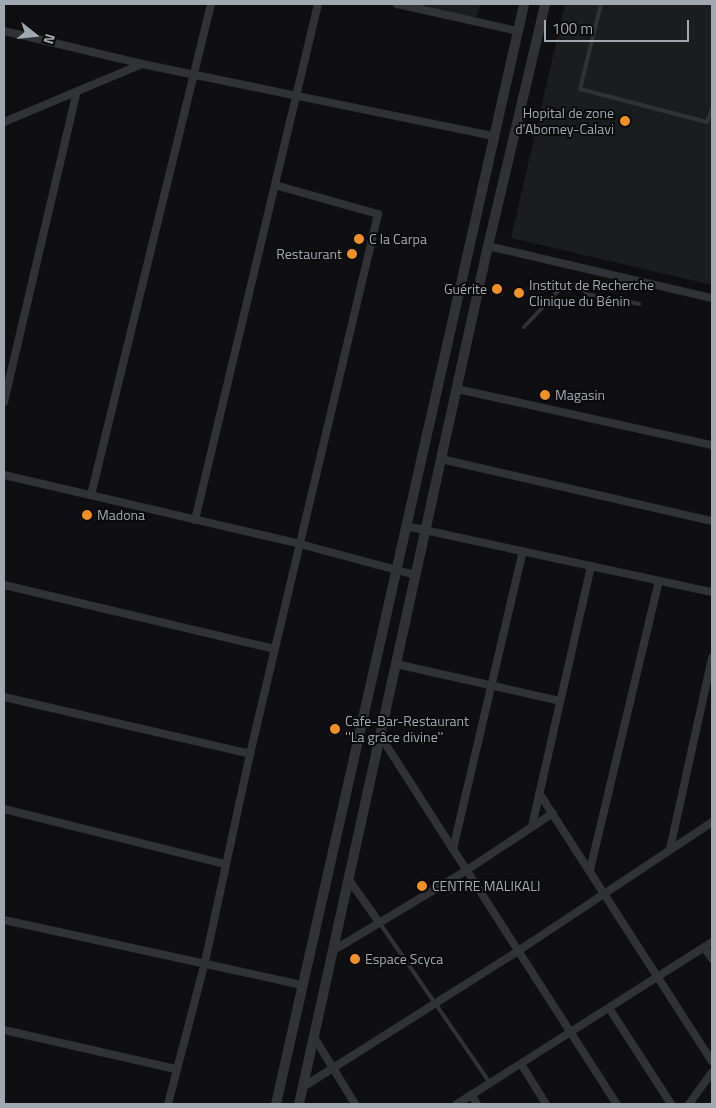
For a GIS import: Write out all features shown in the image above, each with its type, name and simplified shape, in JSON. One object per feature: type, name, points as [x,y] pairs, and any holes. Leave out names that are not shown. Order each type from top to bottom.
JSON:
[{"type":"street","points":[[91,495],[211,4]]},
{"type":"street","points":[[195,520],[318,4]]},
{"type":"street","points":[[397,4],[518,31]]},
{"type":"street","points":[[276,1104],[524,4]]},
{"type":"street","points":[[299,1104],[456,389],[545,4]]},
{"type":"street","points":[[4,31],[142,64],[194,73],[494,136]]},
{"type":"street","points":[[4,122],[76,95],[142,64]]},
{"type":"street","points":[[4,402],[76,95]]},
{"type":"street","points":[[168,1104],[204,962],[250,754],[378,214],[275,185]]},
{"type":"street","points":[[488,246],[712,298]]},
{"type":"street","points":[[456,389],[712,445]]},
{"type":"street","points":[[441,459],[712,521]]},
{"type":"street","points":[[4,476],[300,544],[416,575]]},
{"type":"street","points":[[406,526],[712,592]]},
{"type":"street","points":[[453,849],[523,551]]},
{"type":"street","points":[[532,826],[591,566]]},
{"type":"street","points":[[590,870],[658,581]]},
{"type":"street","points":[[4,585],[275,649]]},
{"type":"street","points":[[670,849],[712,658]]},
{"type":"street","points":[[396,664],[560,701]]},
{"type":"street","points":[[4,697],[250,754]]},
{"type":"street","points":[[380,737],[617,1104]]},
{"type":"street","points":[[539,793],[712,1061]]},
{"type":"street","points":[[4,809],[225,864]]},
{"type":"street","points":[[334,950],[466,870],[553,812]]},
{"type":"street","points":[[303,1087],[434,1002],[518,951],[604,892],[712,822]]},
{"type":"street","points":[[349,880],[379,922]]},
{"type":"street","points":[[4,920],[204,962],[302,985]]},
{"type":"street","points":[[457,1104],[712,942]]},
{"type":"street","points":[[704,947],[712,959]]},
{"type":"street","points":[[608,1008],[671,1104]]},
{"type":"street","points":[[4,1030],[176,1069]]},
{"type":"street","points":[[314,1037],[355,1104]]},
{"type":"street","points":[[521,1064],[546,1104]]},
{"type":"street","points":[[689,1104],[712,1072]]},
{"type":"street","points":[[471,1095],[477,1104]]},
{"type":"lane","points":[[601,4],[580,89],[707,122],[712,109]]},
{"type":"lane","points":[[524,327],[558,292],[574,284],[582,286],[586,294],[639,304]]},
{"type":"lane","points":[[379,922],[490,1084]]},
{"type":"shaded area","points":[[407,4],[480,4],[476,20]]},
{"type":"shaded area","name":"Hopital de zone d’Abomey-Calavi","points":[[565,4],[712,4],[712,285],[511,238]]},
{"type":"place","name":"Hopital de zone d’Abomey-Calavi","points":[[625,121]]},
{"type":"place","name":"C la Carpa","points":[[359,239]]},
{"type":"place","name":"Restaurant","points":[[352,254]]},
{"type":"place","name":"Guérite","points":[[497,289]]},
{"type":"place","name":"Institut de Recherche Clinique du Bénin","points":[[519,293]]},
{"type":"place","name":"Magasin","points":[[545,395]]},
{"type":"place","name":"Madona","points":[[87,515]]},
{"type":"place","name":"Cafe-Bar-Restaurant ''La grâce divine''","points":[[335,729]]},
{"type":"place","name":"CENTRE MALIKALI","points":[[422,886]]},
{"type":"place","name":"Espace Scyca","points":[[355,959]]}]
